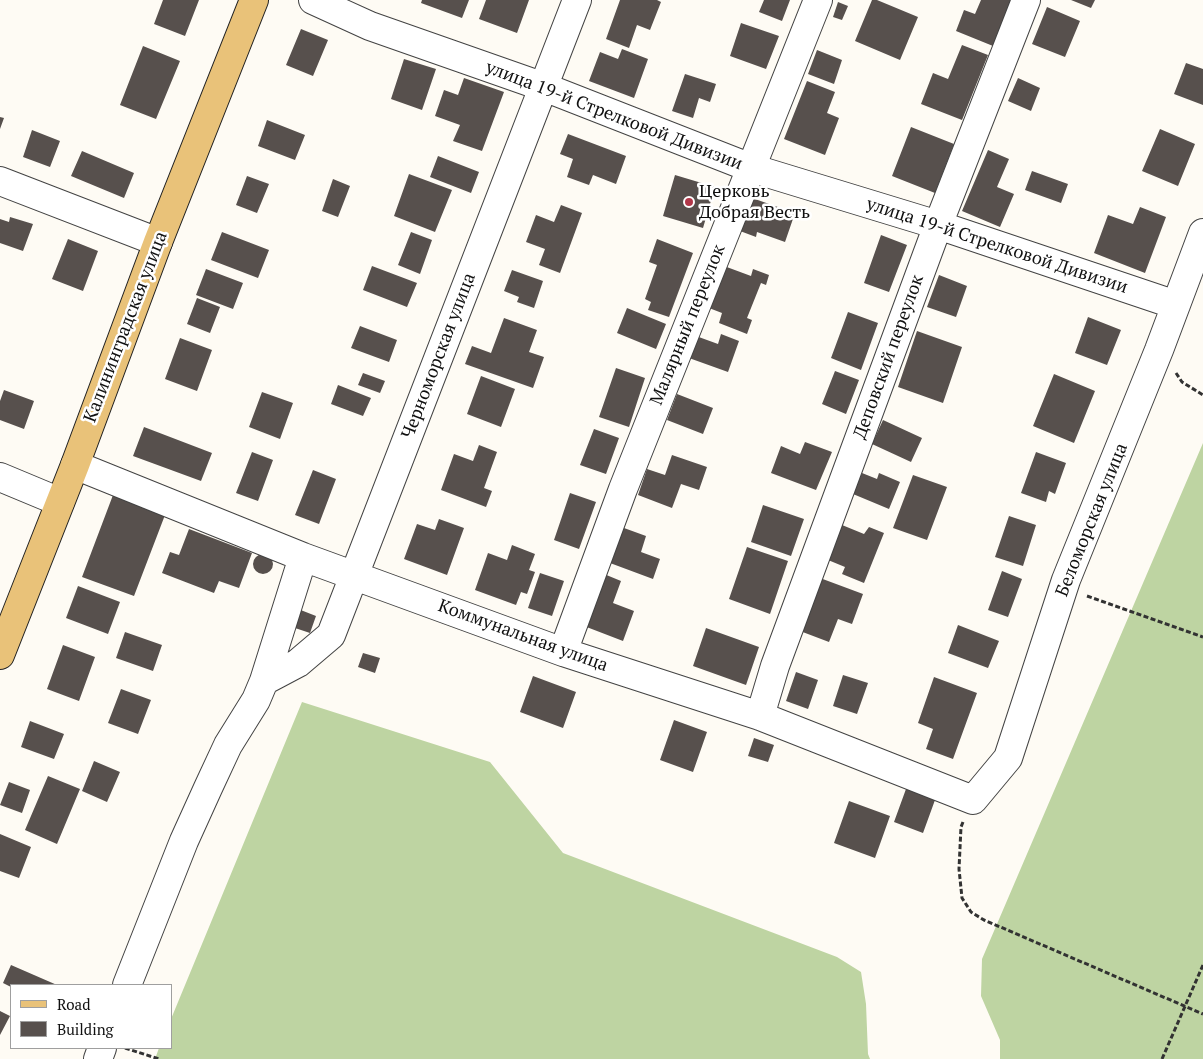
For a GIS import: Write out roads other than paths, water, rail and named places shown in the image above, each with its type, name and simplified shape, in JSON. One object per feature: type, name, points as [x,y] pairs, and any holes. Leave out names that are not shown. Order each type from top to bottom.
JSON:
[{"type":"main road","name":"Калининградская улица","points":[[0,655],[75,465],[158,242],[254,0]]},
{"type":"street","name":"улица 19-й Стрелковой Дивизии","points":[[313,0],[370,26],[544,87],[751,168],[938,225],[1176,305]]},
{"type":"street","name":"Черноморская улица","points":[[264,681],[298,663],[331,635],[577,0]]},
{"type":"street","name":"Малярный переулок","points":[[563,652],[623,489],[818,0]]},
{"type":"street","name":"Деповский переулок","points":[[760,716],[779,656],[938,225],[1026,0]]},
{"type":"street","points":[[0,181],[158,242]]},
{"type":"street","name":"Беломорская улица","points":[[974,800],[1008,758],[1066,580],[1160,350],[1203,234]]},
{"type":"street","name":"Коммунальная улица","points":[[75,465],[303,557],[563,652],[760,716],[974,800]]},
{"type":"street","points":[[0,478],[60,502]]},
{"type":"street","points":[[127,984],[184,841],[228,745],[256,700],[264,681],[303,557]]},
{"type":"place","name":"Церковь Добрая Весть","points":[[689,202]]}]
